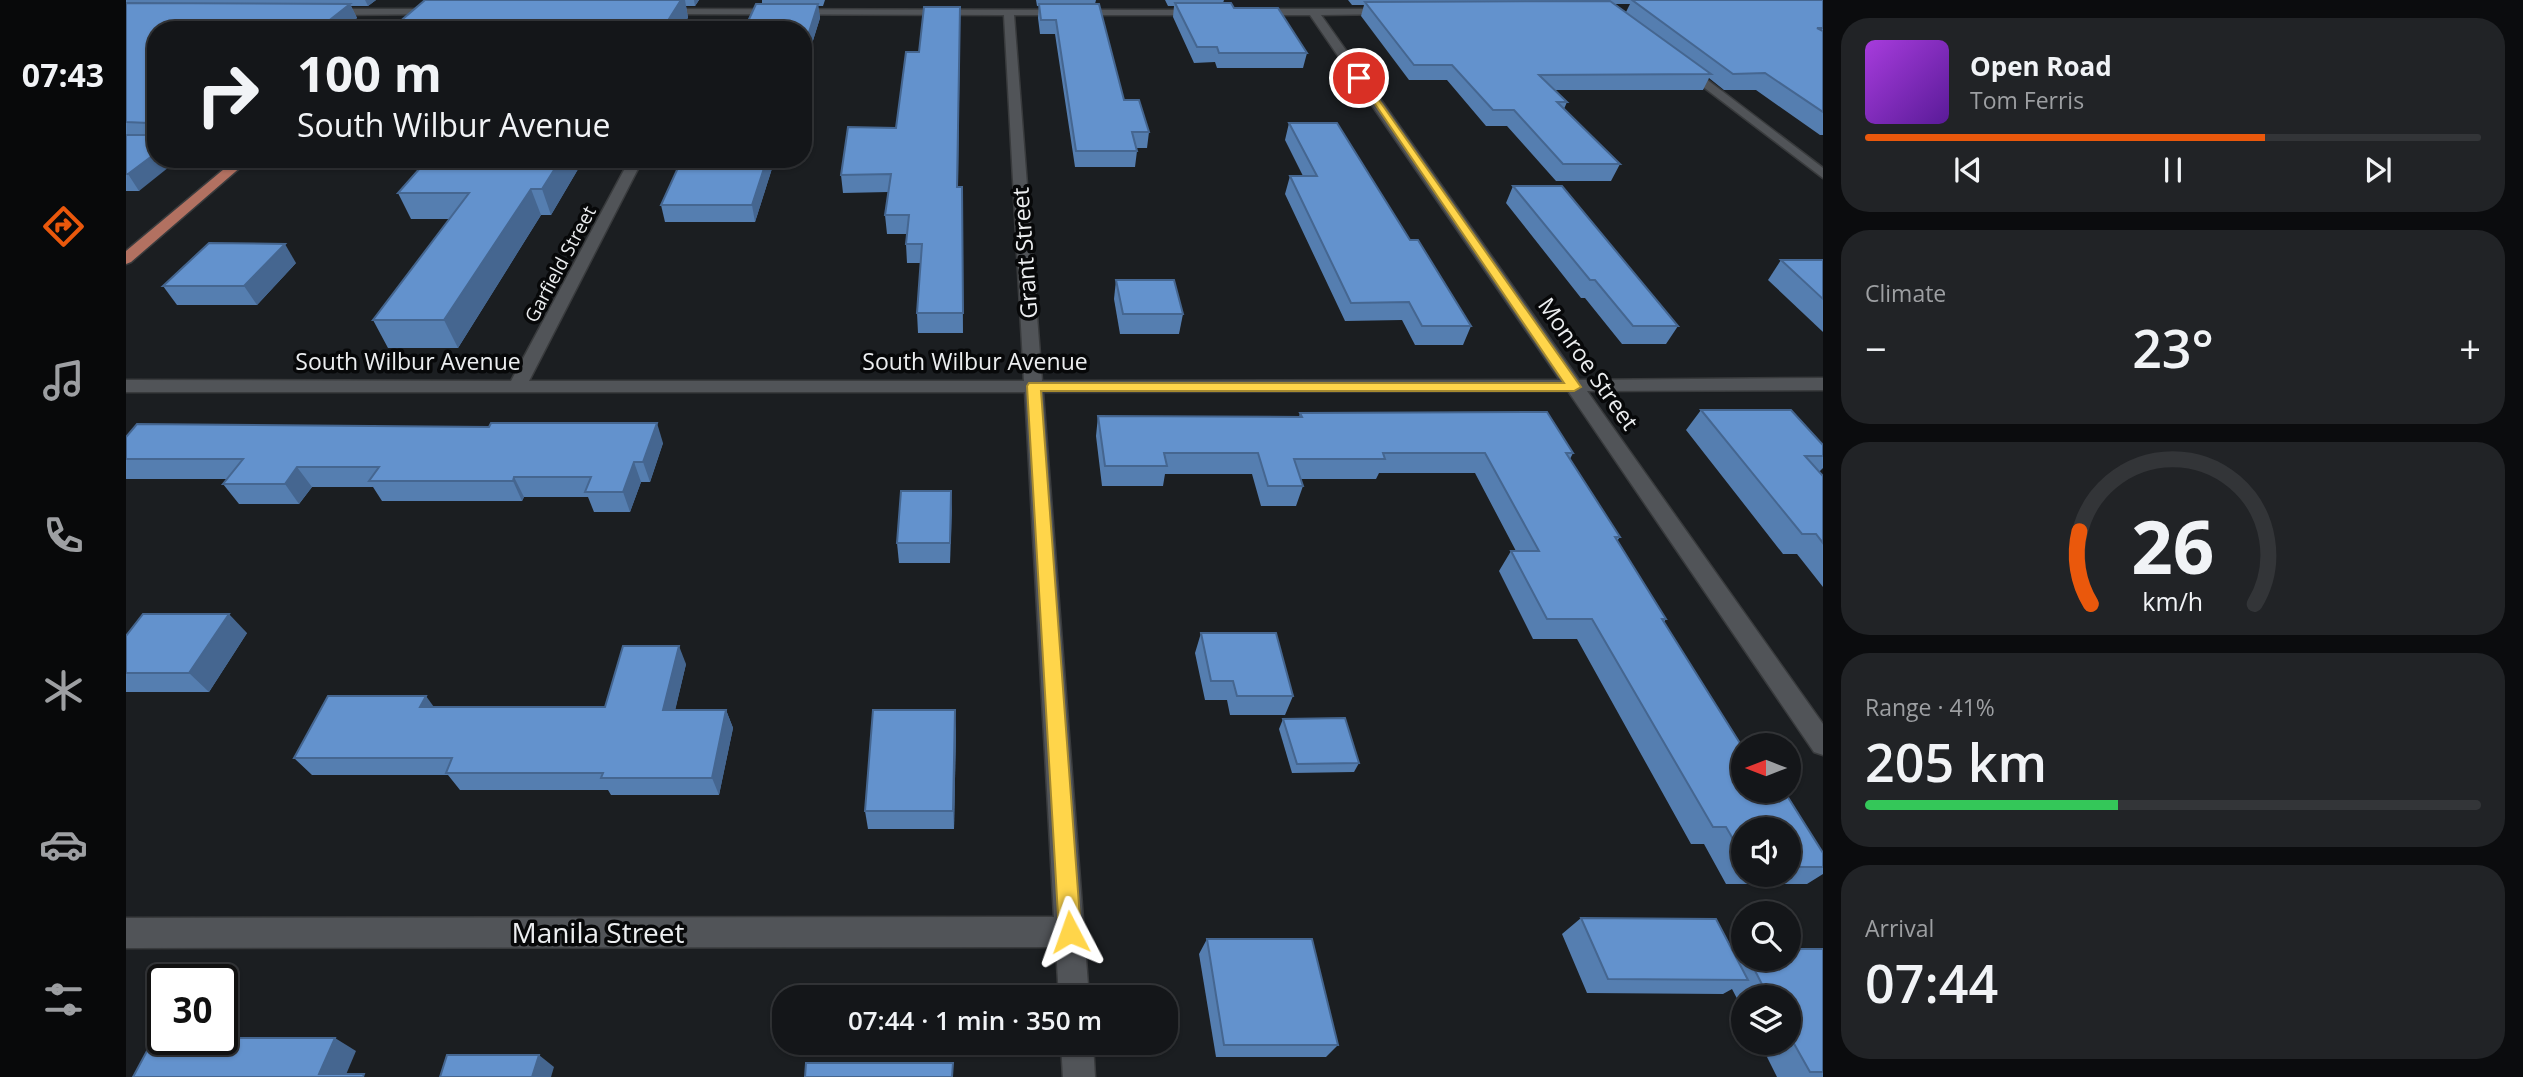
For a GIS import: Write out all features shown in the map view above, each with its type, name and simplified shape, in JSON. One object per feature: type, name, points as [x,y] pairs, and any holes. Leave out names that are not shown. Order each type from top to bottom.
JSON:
[{"type":"main road","points":[[404,21],[427,0]]},
{"type":"main road","points":[[126,259],[233,168]]},
{"type":"street","name":"Monroe Street","points":[[1312,11],[1823,744]]},
{"type":"street","points":[[1245,12],[1406,11]]},
{"type":"street","points":[[318,12],[455,12]]},
{"type":"street","points":[[646,12],[712,16],[1217,12]]},
{"type":"street","name":"Grant Street","points":[[1009,12],[1073,985]]},
{"type":"street","points":[[1673,59],[1823,174]]},
{"type":"street","name":"Garfield Street","points":[[517,387],[632,168]]},
{"type":"street","name":"South Wilbur Avenue","points":[[126,386],[1574,387],[1823,384]]},
{"type":"street","name":"Manila Street","points":[[126,933],[1070,932]]},
{"type":"street","points":[[1078,1055],[1079,1077]]},
{"type":"building","points":[[425,0],[681,0],[668,21],[400,21]]},
{"type":"building","points":[[1632,0],[1823,0],[1823,28],[1817,28],[1823,31],[1823,112],[1765,73],[1733,74]]},
{"type":"building","points":[[1610,1],[1711,74],[1539,75],[1567,102],[1557,102],[1620,164],[1563,164],[1514,110],[1493,110],[1452,65],[1414,65],[1365,2]]},
{"type":"building","points":[[126,3],[350,4],[328,21],[147,21],[147,123],[126,122]]},
{"type":"building","points":[[1175,3],[1231,3],[1234,8],[1278,8],[1307,53],[1219,53],[1217,47],[1197,47]]},
{"type":"building","points":[[756,4],[818,4],[812,23],[748,21]]},
{"type":"building","points":[[1039,4],[1099,4],[1124,100],[1139,100],[1149,132],[1132,132],[1137,151],[1076,151],[1056,20],[1041,20]]},
{"type":"building","points":[[924,7],[960,7],[957,187],[962,187],[963,313],[917,313],[922,244],[906,244],[909,215],[885,215],[891,174],[841,175],[848,127],[896,128],[906,52],[919,52]]},
{"type":"building","points":[[1289,123],[1337,123],[1410,240],[1418,240],[1471,326],[1422,326],[1409,302],[1351,303],[1290,176],[1317,176]]},
{"type":"building","points":[[147,134],[147,160],[126,174],[126,135]]},
{"type":"building","points":[[420,168],[555,168],[542,189],[531,189],[444,320],[373,320],[469,193],[398,193]]},
{"type":"building","points":[[678,168],[764,168],[752,205],[661,205]]},
{"type":"building","points":[[1513,186],[1562,186],[1678,326],[1633,326],[1595,280],[1590,280]]},
{"type":"building","points":[[209,243],[285,244],[244,286],[163,286]]},
{"type":"building","points":[[1781,260],[1823,260],[1823,299]]},
{"type":"building","points":[[1116,280],[1174,280],[1183,314],[1123,314]]},
{"type":"building","points":[[1701,410],[1791,410],[1823,445],[1823,456],[1805,456],[1823,476],[1823,543],[1816,534],[1802,534]]},
{"type":"building","points":[[1547,412],[1573,453],[1566,453],[1620,537],[1615,537],[1666,619],[1662,619],[1734,733],[1731,733],[1731,803],[1792,803],[1800,817],[1731,817],[1731,836],[1726,827],[1713,827],[1592,619],[1547,619],[1511,551],[1539,551],[1485,453],[1383,453],[1385,459],[1294,459],[1303,486],[1268,486],[1258,453],[1164,453],[1167,466],[1105,466],[1098,416],[1302,417],[1300,413]]},
{"type":"building","points":[[491,423],[657,423],[643,462],[634,462],[623,492],[585,492],[591,477],[514,477],[513,481],[369,481],[379,467],[297,467],[285,484],[223,484],[243,459],[126,459],[126,437],[137,424],[489,427]]},
{"type":"building","points":[[901,491],[951,491],[950,543],[897,543]]},
{"type":"building","points":[[143,614],[229,614],[189,673],[126,673],[126,636]]},
{"type":"building","points":[[1201,633],[1276,633],[1293,696],[1237,696],[1233,681],[1211,681]]},
{"type":"building","points":[[623,646],[679,646],[663,710],[726,710],[712,778],[601,778],[603,773],[446,773],[452,758],[294,758],[328,696],[426,696],[420,707],[605,707]]},
{"type":"building","points":[[873,710],[955,710],[953,811],[865,811]]},
{"type":"building","points":[[1345,718],[1359,763],[1297,764],[1283,719]]},
{"type":"building","points":[[1801,818],[1823,853],[1823,867],[1801,867]]},
{"type":"building","points":[[1581,918],[1716,919],[1731,948],[1731,971],[1743,971],[1748,980],[1608,979]]},
{"type":"building","points":[[1207,939],[1312,939],[1338,1045],[1224,1045]]},
{"type":"building","points":[[1801,949],[1823,949],[1823,1072],[1810,1072],[1800,1055],[1801,985],[1762,985],[1755,971],[1801,971]]},
{"type":"building","points":[[238,1038],[335,1038],[319,1074],[364,1074],[363,1077],[133,1077],[147,1051],[147,1055],[238,1055]]},
{"type":"building","points":[[447,1055],[539,1055],[532,1077],[440,1077]]},
{"type":"building","points":[[806,1063],[953,1063],[952,1077],[805,1077]]},
{"type":"route","points":[[1070,932],[1034,386],[1574,387],[1359,78]]}]
